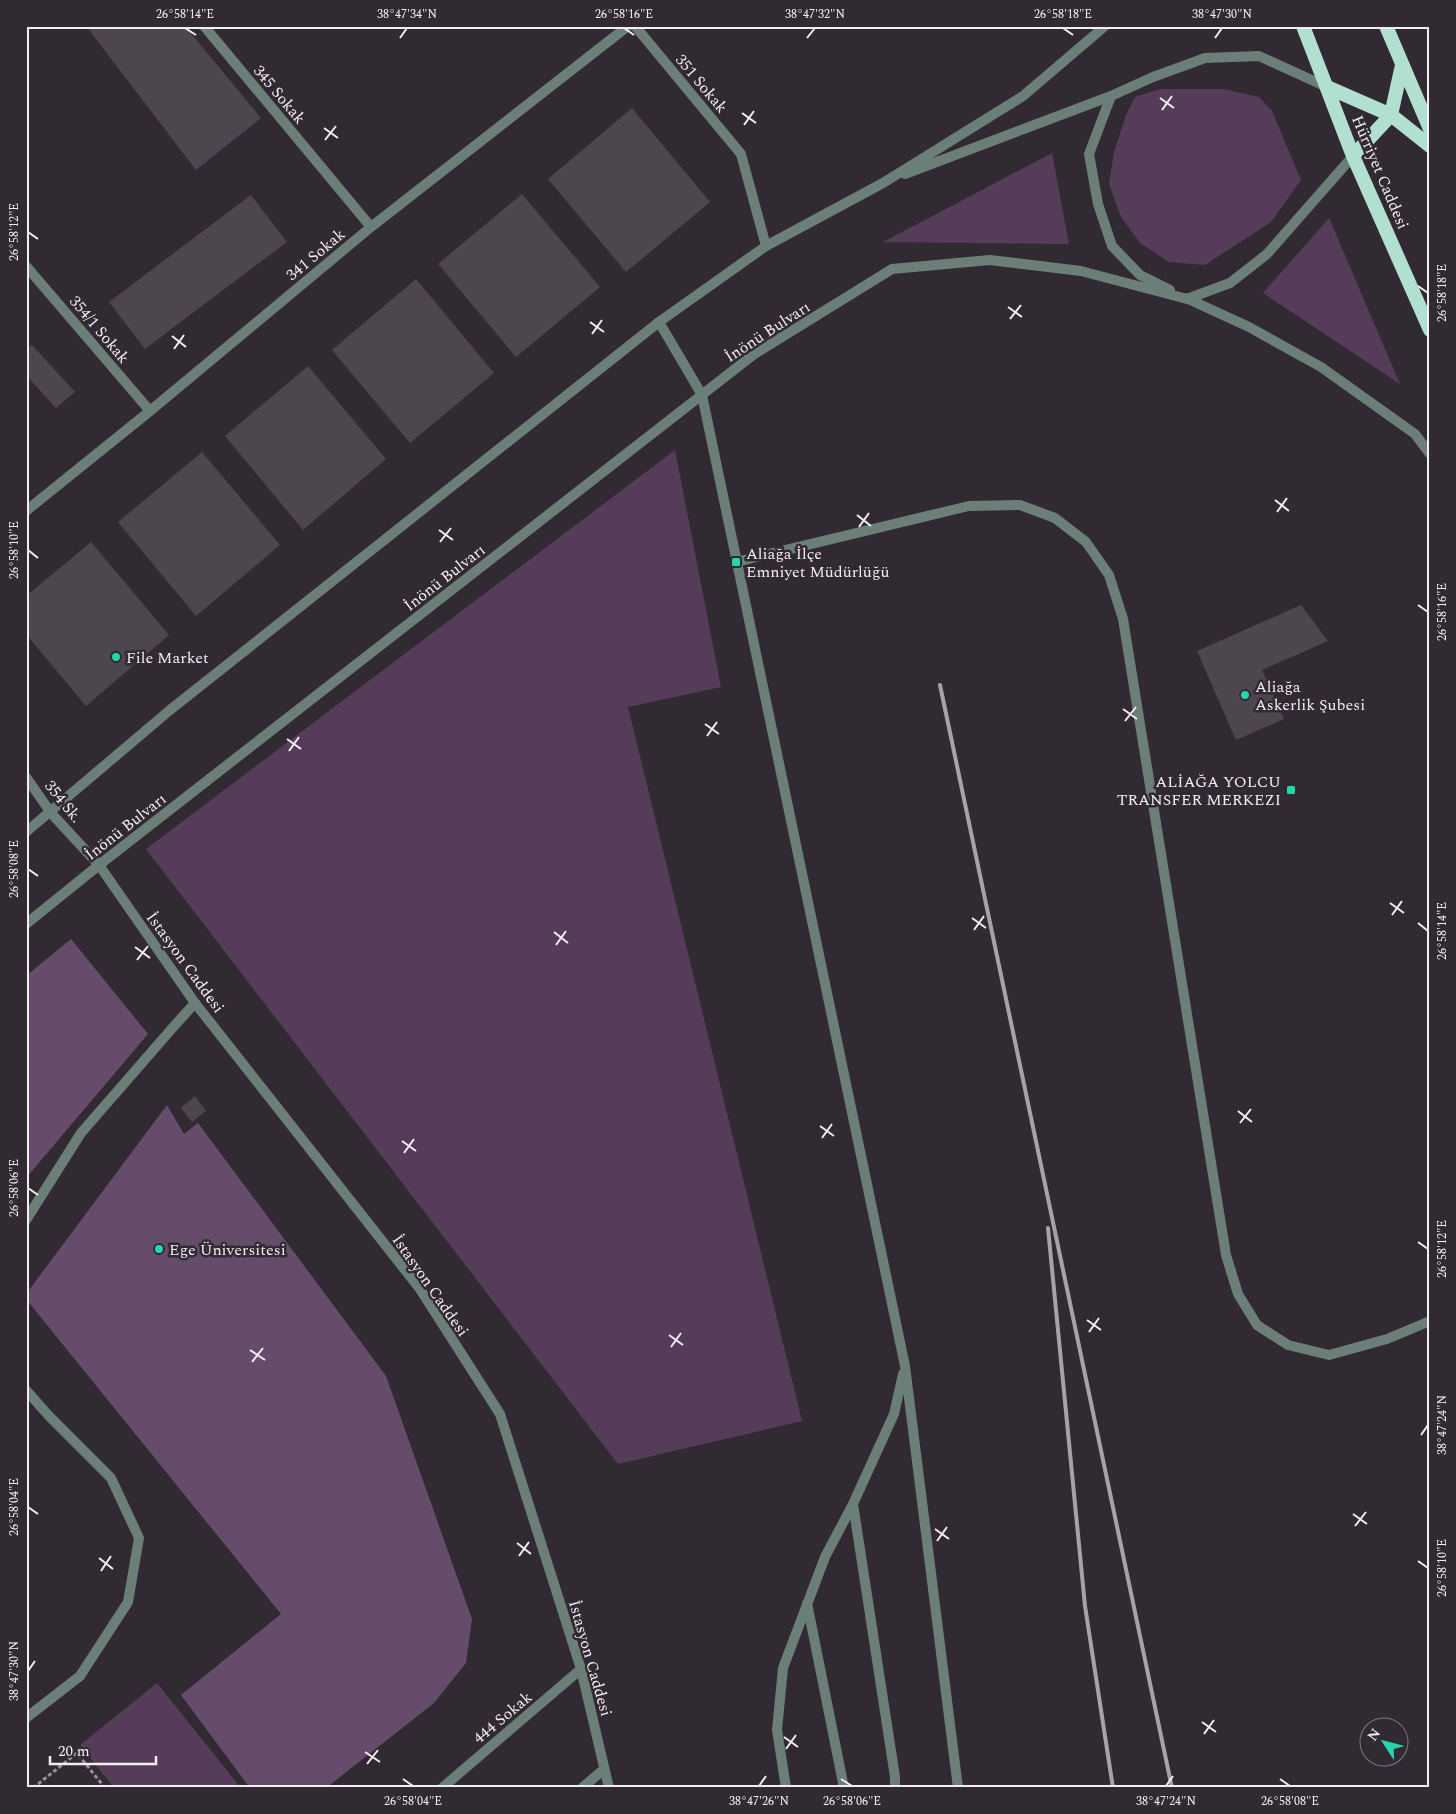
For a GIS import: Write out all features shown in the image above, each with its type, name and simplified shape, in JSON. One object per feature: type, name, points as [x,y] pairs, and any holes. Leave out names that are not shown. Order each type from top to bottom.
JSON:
[{"type":"highway","name":"Hürriyet Caddesi","points":[[1302,26],[1353,156],[1430,330]]},
{"type":"highway","points":[[1386,26],[1430,129]]},
{"type":"highway","points":[[1353,156],[1391,115],[1402,65]]},
{"type":"highway","points":[[1327,86],[1391,115],[1430,146]]},
{"type":"street","name":"345 Sokak","points":[[204,26],[371,227]]},
{"type":"street","name":"341 Sokak","points":[[26,511],[150,411],[371,227],[628,26]]},
{"type":"street","name":"351 Sokak","points":[[636,26],[741,154],[766,246]]},
{"type":"street","points":[[26,832],[170,710],[658,322],[766,246],[883,183],[1023,96],[1105,26]]},
{"type":"street","points":[[883,183],[1205,58],[1258,56],[1327,86]]},
{"type":"street","points":[[1111,96],[1089,154],[1098,204],[1112,246],[1140,275],[1249,328],[1321,367],[1415,434],[1430,454]]},
{"type":"street","points":[[1187,299],[1230,283],[1267,254],[1353,156]]},
{"type":"street","name":"İnönü Bulvarı","points":[[26,924],[753,355],[892,269],[990,260],[1081,271],[1187,299]]},
{"type":"street","name":"354/1 Sokak","points":[[26,266],[150,411]]},
{"type":"street","points":[[658,322],[702,395],[905,1366],[958,1788]]},
{"type":"street","points":[[736,562],[969,506],[1020,505],[1056,518],[1086,542],[1109,575],[1123,619],[1226,1255],[1238,1294],[1257,1325],[1288,1345],[1329,1355],[1387,1339],[1430,1321]]},
{"type":"street","name":"354 Sk.","points":[[26,777],[51,812],[99,865]]},
{"type":"street","name":"İstasyon Caddesi","points":[[99,865],[195,1003],[420,1290],[500,1414],[581,1669],[609,1788]]},
{"type":"street","points":[[26,1220],[81,1133],[195,1003]]},
{"type":"street","points":[[786,1788],[777,1730],[783,1668],[826,1557],[853,1504],[894,1414],[905,1366]]},
{"type":"street","points":[[26,1390],[49,1416],[111,1478],[139,1538],[128,1602],[80,1676],[26,1718]]},
{"type":"street","points":[[853,1504],[895,1777],[895,1788]]},
{"type":"street","points":[[807,1602],[844,1788]]},
{"type":"street","name":"444 Sokak","points":[[442,1788],[581,1669]]},
{"type":"street","points":[[582,1788],[604,1769]]},
{"type":"path","points":[[33,1788],[77,1753],[105,1788]]},
{"type":"shaded area","points":[[1160,89],[1224,89],[1259,97],[1272,111],[1301,180],[1271,222],[1205,265],[1169,262],[1140,243],[1121,217],[1109,184],[1114,152],[1126,115],[1135,97]]},
{"type":"shaded area","points":[[1052,153],[1069,244],[883,242]]},
{"type":"shaded area","points":[[1329,218],[1400,384],[1263,293]]},
{"type":"shaded area","points":[[675,450],[721,687],[628,707],[802,1421],[618,1464],[146,849]]},
{"type":"shaded area","points":[[71,939],[148,1034],[26,1178],[26,976]]},
{"type":"shaded area","points":[[167,1105],[184,1134],[198,1123],[386,1376],[472,1619],[466,1663],[434,1703],[326,1788],[250,1788],[181,1695],[281,1614],[26,1299],[26,1294]]},
{"type":"shaded area","points":[[157,1683],[241,1788],[114,1788],[80,1745]]},
{"type":"building","points":[[86,26],[185,26],[261,118],[196,170]]},
{"type":"building","points":[[632,108],[710,202],[626,272],[548,179]]},
{"type":"building","points":[[522,194],[600,287],[516,357],[438,264]]},
{"type":"building","points":[[251,195],[287,242],[145,349],[109,302]]},
{"type":"building","points":[[416,279],[494,373],[410,443],[332,350]]},
{"type":"building","points":[[32,345],[75,392],[56,408],[26,375],[26,350]]},
{"type":"building","points":[[308,366],[386,459],[303,530],[225,436]]},
{"type":"building","points":[[202,452],[280,545],[196,616],[118,522]]},
{"type":"building","points":[[91,542],[169,635],[86,706],[26,634],[26,596]]},
{"type":"building","name":"Aliağa Askerlik Şubesi","points":[[1301,605],[1328,641],[1262,670],[1284,719],[1236,740],[1197,651]]},
{"type":"building","points":[[195,1096],[206,1111],[192,1122],[181,1108]]},
{"type":"railway","points":[[940,685],[1172,1788]]},
{"type":"railway","points":[[1048,1228],[1085,1606],[1113,1788]]},
{"type":"place","name":"Aliağa İlçe Emniyet Müdürlüğü","points":[[736,562]]},
{"type":"place","name":"File Market","points":[[116,657]]},
{"type":"place","name":"Aliağa Askerlik Şubesi","points":[[1245,695]]},
{"type":"place","name":"ALİAĞA YOLCU TRANSFER MERKEZI","points":[[1291,790]]},
{"type":"place","name":"Ege Üniversitesi","points":[[159,1249]]}]
